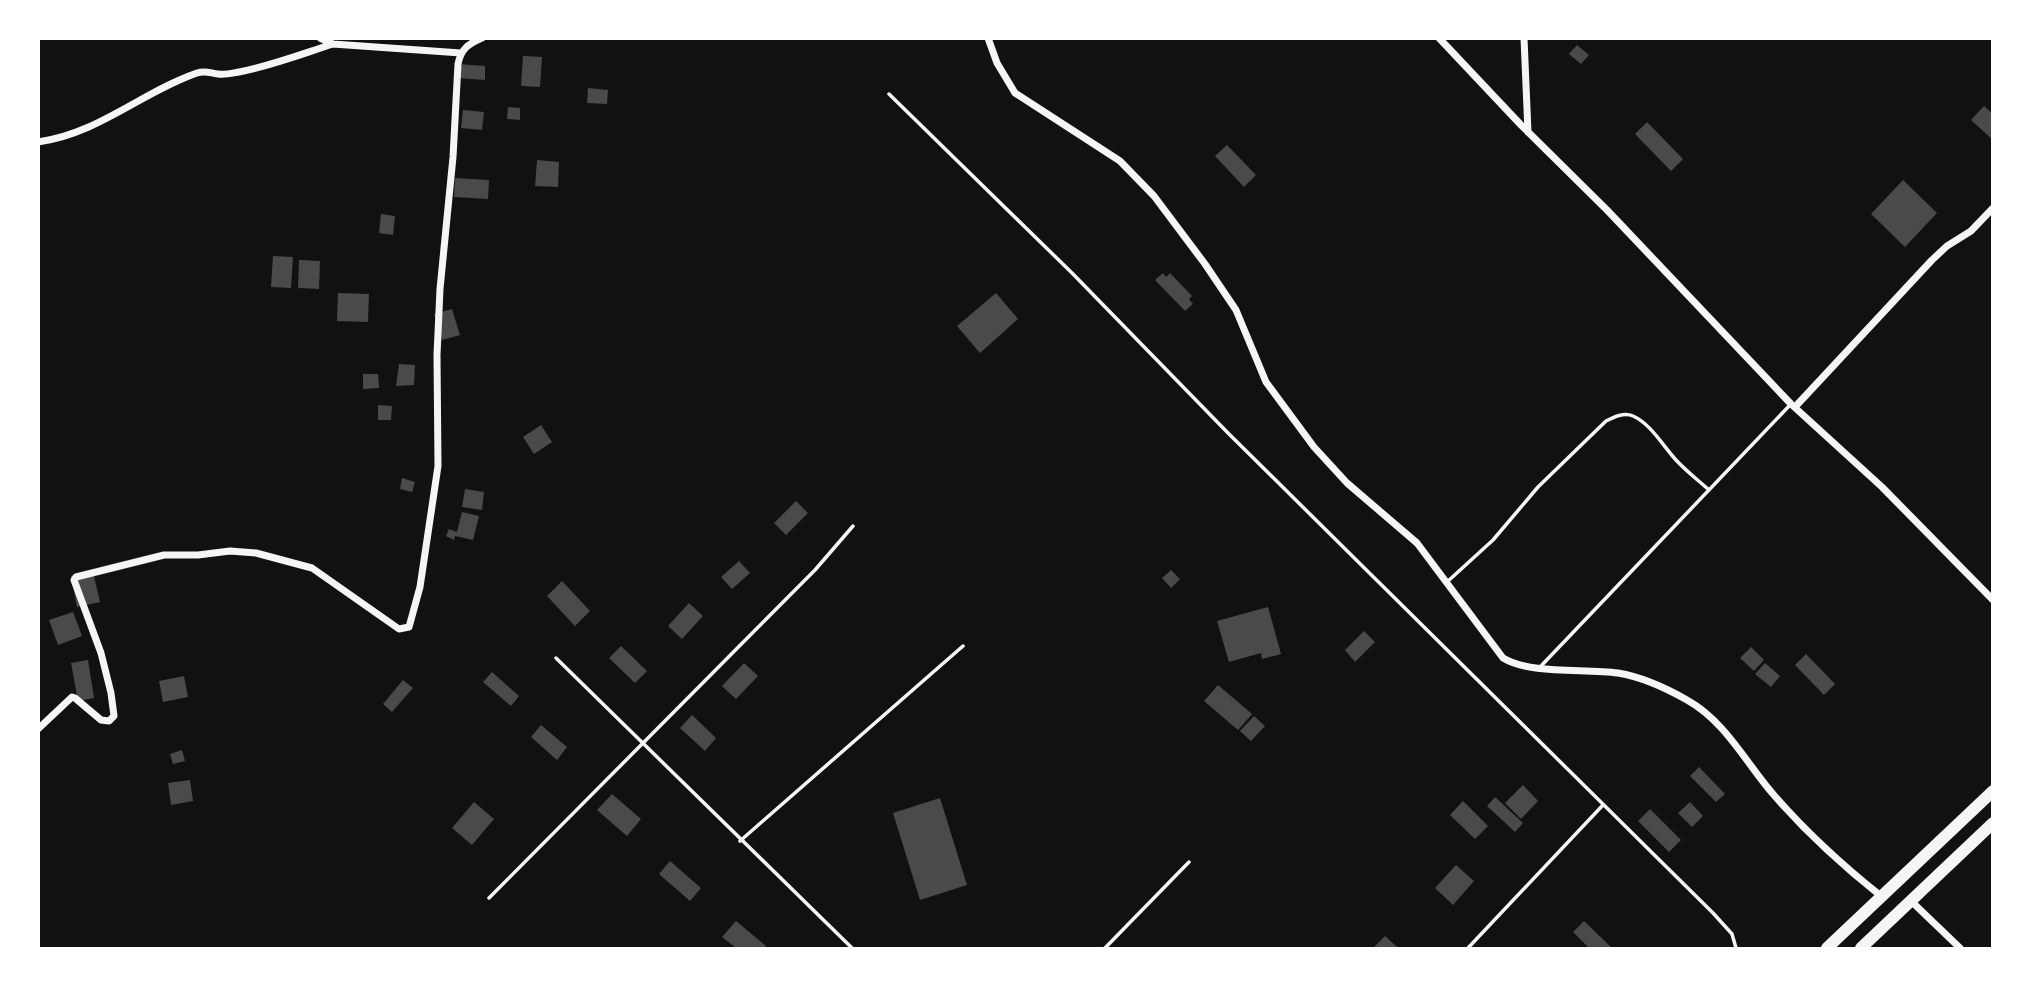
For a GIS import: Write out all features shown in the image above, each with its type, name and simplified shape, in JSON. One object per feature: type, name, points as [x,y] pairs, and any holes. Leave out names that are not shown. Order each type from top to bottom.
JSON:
[{"type":"main road","points":[[1827,948],[1993,790]]},
{"type":"main road","points":[[1861,948],[1993,823]]},
{"type":"street","points":[[320,38],[333,44]]},
{"type":"street","points":[[38,729],[72,697],[101,720],[109,721],[114,716],[102,653],[74,580],[76,577],[101,570],[164,555],[230,551],[256,553],[312,568],[399,629],[409,627],[420,587],[438,466],[440,289],[452,171],[458,64],[468,41],[482,38]]},
{"type":"street","points":[[988,38],[997,63],[1015,93],[1120,161],[1154,196],[1236,310],[1266,382],[1314,447],[1346,483],[1418,543],[1503,657],[1524,667],[1621,673],[1660,685],[1691,701],[1731,740],[1769,790],[1818,843],[1881,896]]},
{"type":"street","points":[[1439,38],[1793,406],[1882,487],[1993,600]]},
{"type":"street","points":[[1524,38],[1528,132]]},
{"type":"street","points":[[38,142],[62,138],[99,123],[195,74],[206,71],[223,74],[242,71],[333,44],[461,53]]},
{"type":"street","points":[[1793,406],[1947,246],[1971,231],[1993,208]]},
{"type":"street","points":[[1911,901],[1960,948]]},
{"type":"lane","points":[[890,94],[1072,272],[1228,433],[1713,913],[1732,934],[1736,948]]},
{"type":"lane","points":[[1540,668],[1793,406]]},
{"type":"lane","points":[[1447,582],[1493,540],[1538,487],[1614,416],[1633,416],[1649,428],[1676,460],[1709,490]]},
{"type":"lane","points":[[489,898],[815,570],[853,526]]},
{"type":"lane","points":[[740,841],[962,646]]},
{"type":"lane","points":[[556,658],[852,948]]},
{"type":"lane","points":[[1468,948],[1603,804]]},
{"type":"lane","points":[[1105,948],[1189,862]]},
{"type":"building","points":[[1577,45],[1589,55],[1581,64],[1569,54]]},
{"type":"building","points":[[523,56],[542,57],[540,87],[521,86]]},
{"type":"building","points":[[458,64],[485,66],[485,80],[457,78]]},
{"type":"building","points":[[588,88],[608,90],[607,104],[587,103]]},
{"type":"building","points":[[1984,106],[1993,114],[1993,140],[1971,120]]},
{"type":"building","points":[[508,107],[520,108],[520,120],[507,119]]},
{"type":"building","points":[[463,110],[484,112],[482,130],[461,128]]},
{"type":"building","points":[[1647,122],[1683,159],[1671,171],[1635,134]]},
{"type":"building","points":[[1227,145],[1256,175],[1244,187],[1215,156]]},
{"type":"building","points":[[537,160],[559,162],[558,187],[535,186]]},
{"type":"building","points":[[455,178],[489,180],[488,199],[454,197]]},
{"type":"building","points":[[1903,180],[1937,213],[1905,247],[1871,214]]},
{"type":"building","points":[[381,214],[395,216],[393,235],[379,233]]},
{"type":"building","points":[[273,256],[293,257],[291,288],[271,287]]},
{"type":"building","points":[[299,260],[320,261],[319,289],[298,288]]},
{"type":"building","points":[[1163,273],[1166,277],[1170,273],[1192,296],[1189,299],[1193,304],[1185,311],[1155,280]]},
{"type":"building","points":[[338,293],[369,294],[368,322],[337,321]]},
{"type":"building","points":[[996,293],[1018,319],[980,353],[957,326]]},
{"type":"building","points":[[452,309],[460,335],[442,340],[434,314]]},
{"type":"building","points":[[399,364],[415,365],[414,385],[396,386]]},
{"type":"building","points":[[363,374],[378,374],[379,388],[363,389]]},
{"type":"building","points":[[378,405],[392,406],[391,420],[378,420]]},
{"type":"building","points":[[541,425],[552,442],[534,454],[523,437]]},
{"type":"building","points":[[402,478],[415,482],[412,492],[400,489]]},
{"type":"building","points":[[465,489],[484,492],[482,510],[462,507]]},
{"type":"building","points":[[796,501],[808,513],[786,535],[774,523]]},
{"type":"building","points":[[462,512],[479,516],[473,540],[455,536],[454,540],[446,536],[449,529],[457,532]]},
{"type":"building","points":[[739,561],[750,573],[732,589],[721,577]]},
{"type":"building","points":[[1171,570],[1180,579],[1171,588],[1162,578]]},
{"type":"building","points":[[93,572],[100,602],[77,607],[71,576]]},
{"type":"building","points":[[562,581],[590,611],[575,626],[547,596]]},
{"type":"building","points":[[689,603],[703,616],[682,639],[668,626]]},
{"type":"building","points":[[1268,607],[1281,654],[1262,659],[1261,653],[1229,662],[1217,621]]},
{"type":"building","points":[[73,612],[82,636],[58,645],[49,620]]},
{"type":"building","points":[[1364,631],[1375,642],[1355,662],[1345,650]]},
{"type":"building","points":[[621,646],[647,671],[635,683],[609,658]]},
{"type":"building","points":[[1751,647],[1764,660],[1754,671],[1740,658]]},
{"type":"building","points":[[1806,654],[1835,684],[1824,695],[1795,665]]},
{"type":"building","points":[[88,660],[94,698],[78,701],[71,663]]},
{"type":"building","points":[[744,663],[758,676],[736,699],[722,686]]},
{"type":"building","points":[[1765,663],[1780,676],[1771,687],[1755,674]]},
{"type":"building","points":[[492,672],[519,696],[511,706],[483,682]]},
{"type":"building","points":[[184,676],[188,697],[163,702],[159,681]]},
{"type":"building","points":[[403,680],[413,688],[392,712],[383,704]]},
{"type":"building","points":[[1218,685],[1252,714],[1238,730],[1204,701]]},
{"type":"building","points":[[692,715],[716,738],[705,751],[680,728]]},
{"type":"building","points":[[1254,716],[1265,726],[1251,741],[1240,731]]},
{"type":"building","points":[[541,725],[567,747],[557,760],[531,737]]},
{"type":"building","points":[[182,750],[185,761],[173,764],[170,754]]},
{"type":"building","points":[[1699,767],[1725,794],[1716,802],[1690,776]]},
{"type":"building","points":[[190,780],[193,801],[171,805],[168,783]]},
{"type":"building","points":[[1523,785],[1538,801],[1521,819],[1505,803]]},
{"type":"building","points":[[612,794],[641,819],[627,836],[597,810]]},
{"type":"building","points":[[1495,797],[1523,823],[1515,832],[1487,806]]},
{"type":"building","points":[[940,798],[967,885],[920,900],[893,813]]},
{"type":"building","points":[[1463,801],[1488,826],[1475,839],[1450,815]]},
{"type":"building","points":[[474,802],[494,819],[472,845],[452,828]]},
{"type":"building","points":[[1690,802],[1703,816],[1692,827],[1678,813]]},
{"type":"building","points":[[1650,809],[1681,840],[1669,852],[1638,821]]},
{"type":"building","points":[[670,861],[701,888],[690,901],[659,874]]},
{"type":"building","points":[[1456,865],[1474,881],[1453,905],[1435,888]]},
{"type":"building","points":[[736,921],[766,946],[736,948],[722,937]]},
{"type":"building","points":[[1584,921],[1612,948],[1589,948],[1573,932]]},
{"type":"building","points":[[1385,936],[1398,948],[1373,948]]}]
